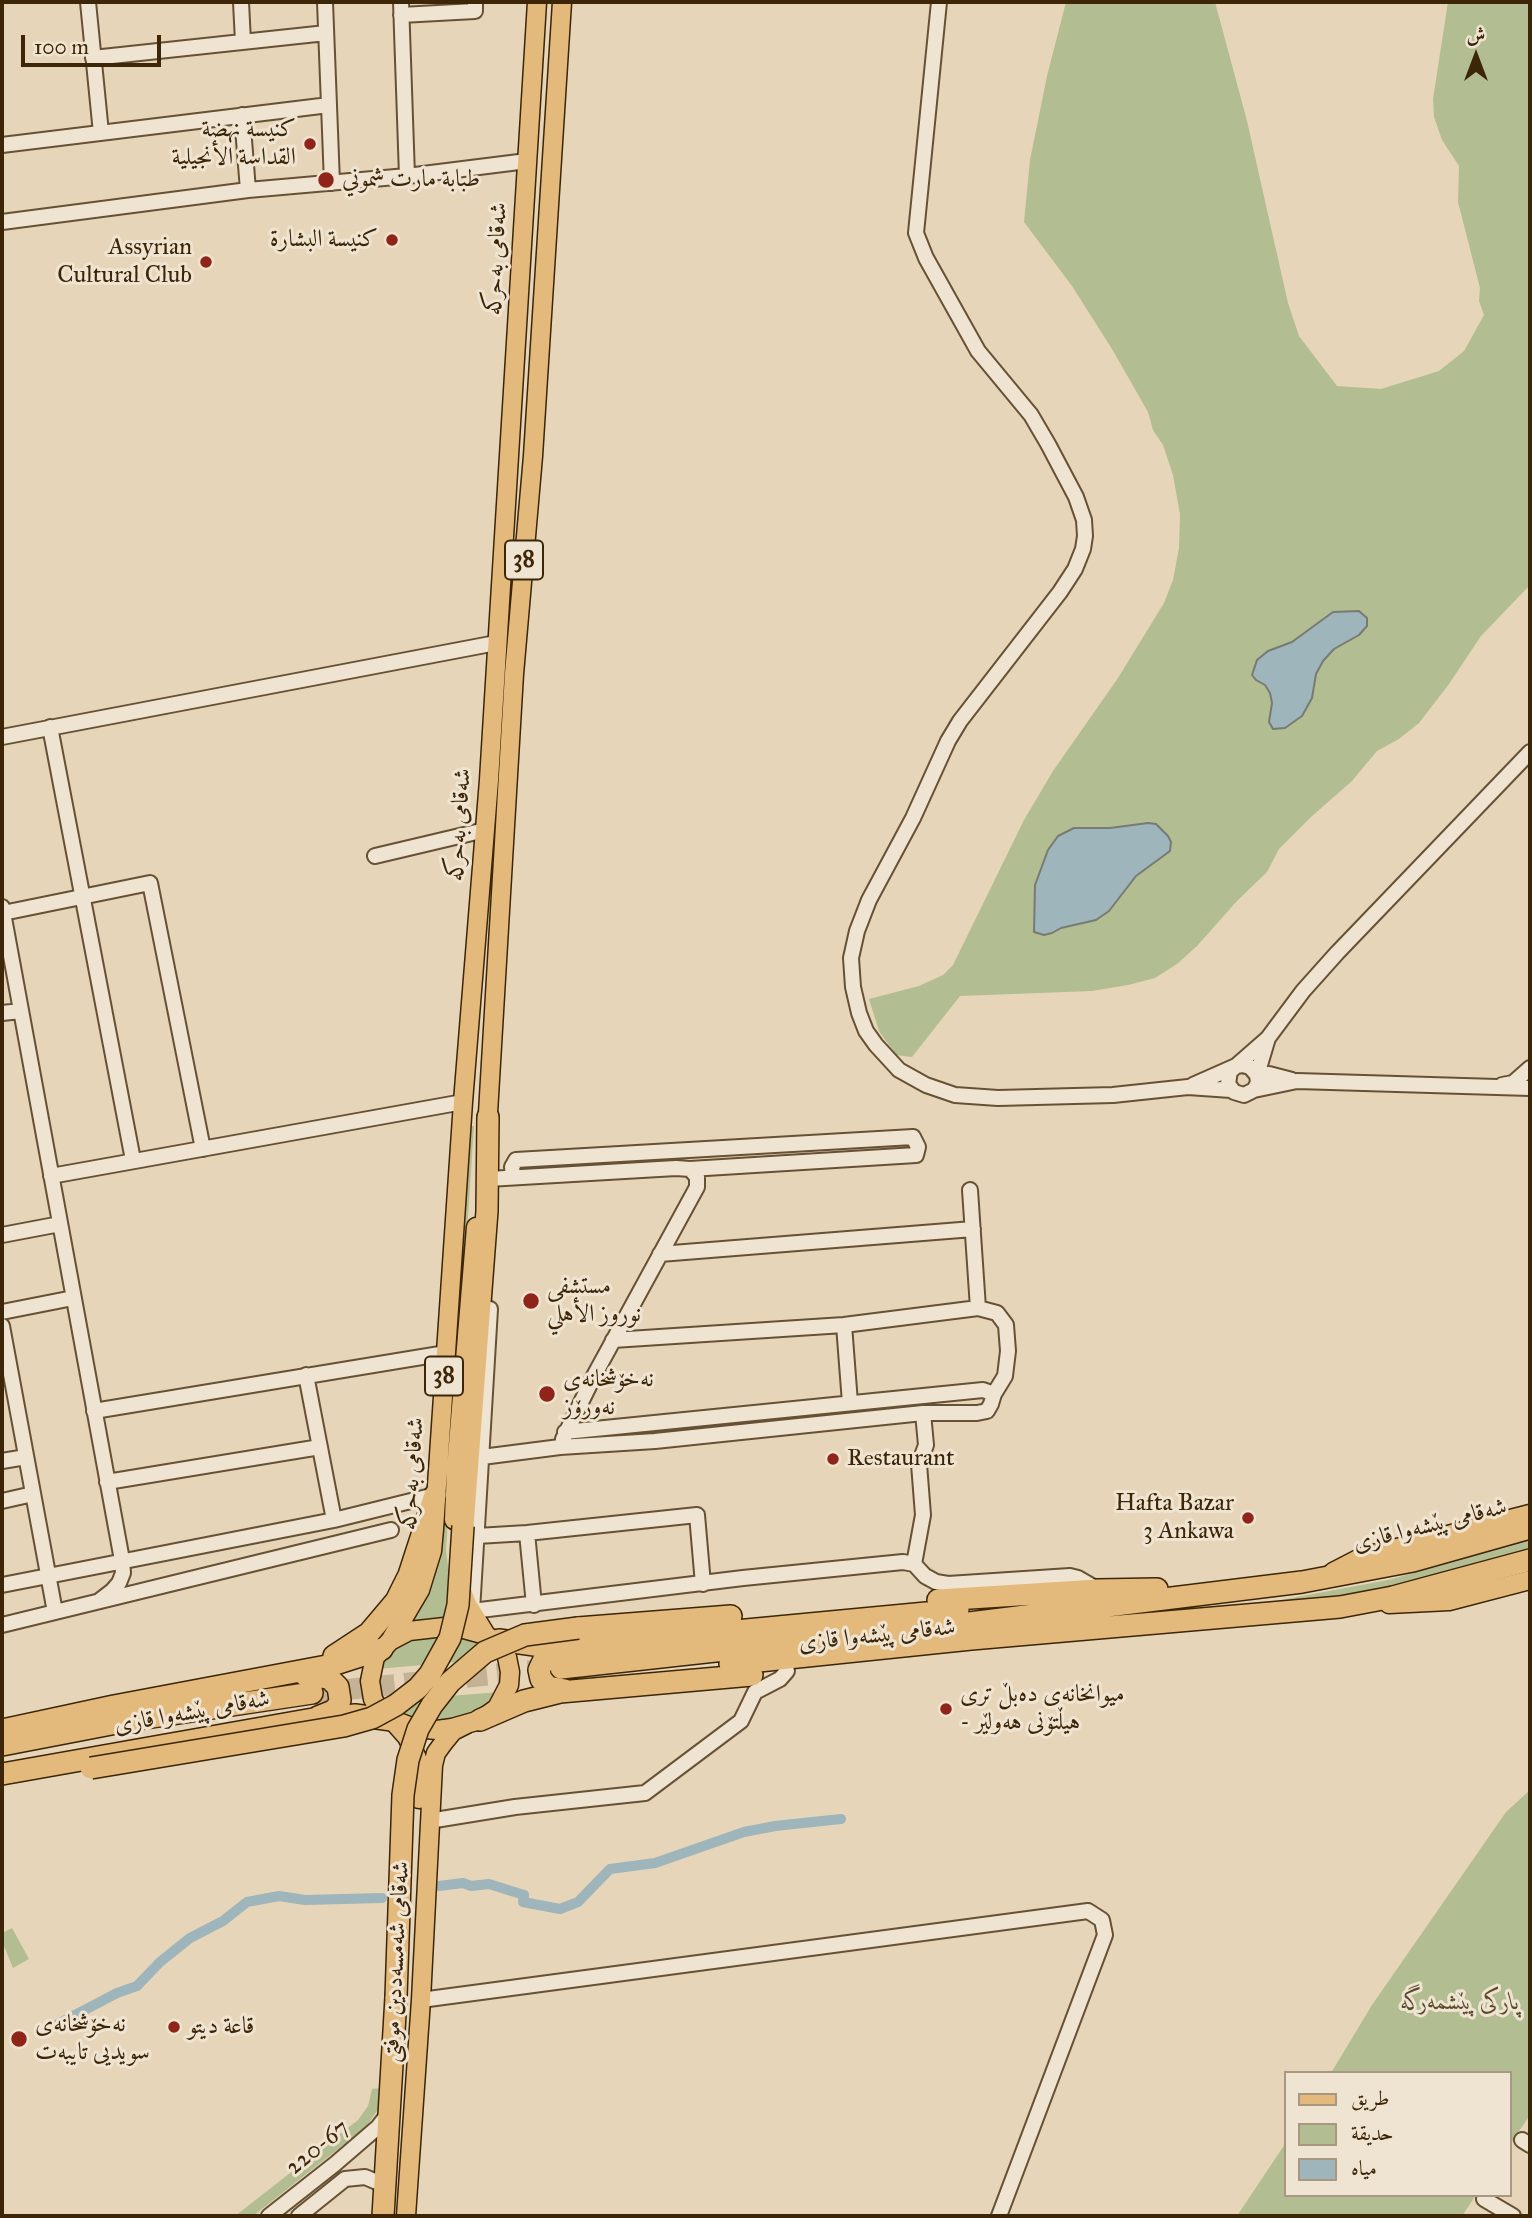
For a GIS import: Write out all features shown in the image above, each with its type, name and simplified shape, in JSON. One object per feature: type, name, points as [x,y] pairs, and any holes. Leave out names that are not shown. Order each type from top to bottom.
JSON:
[{"type":"highway","points":[[2,1787],[91,1768],[344,1726],[372,1718],[397,1705],[430,1674],[450,1638],[470,1531],[488,1179],[488,1117]]},
{"type":"highway","points":[[253,1681],[326,1660],[357,1643],[379,1623],[396,1601],[409,1575],[435,1495]]},
{"type":"highway","name":"شەقامی پێشەوا قازی","points":[[566,1672],[1305,1581],[1413,1560],[1528,1522]]},
{"type":"highway","name":"شەقامی پێشەوا قازی","points":[[566,1672],[1340,1607],[1393,1597],[1530,1560]]},
{"type":"highway","name":"شەقامی پێشەوا قازی","points":[[473,1722],[541,1696],[566,1672],[858,1618],[1305,1581]]},
{"type":"highway","points":[[383,2216],[397,1997],[402,1796],[408,1760],[418,1729],[443,1689],[485,1652],[525,1636],[578,1628],[1098,1590],[1202,1589]]},
{"type":"highway","name":"شەقامی پێشەوا قازی","points":[[490,1637],[539,1648],[566,1672],[787,1671],[1112,1637],[1223,1623],[1283,1612]]},
{"type":"highway","name":"شەقامی پێشەوا قازی","points":[[2,1730],[332,1665],[386,1645]]},
{"type":"highway","points":[[278,1676],[323,1676],[334,1682],[340,1693],[338,1706],[333,1711],[313,1706]]},
{"type":"highway","name":"شەقامی پێشەوا قازی","points":[[2,1760],[313,1706]]},
{"type":"highway","name":"شەقامی پێشەوا قازی","points":[[2,1774],[313,1706]]},
{"type":"highway","name":"شەقامی پێشەوا قازی","points":[[2,1745],[132,1720],[313,1706],[392,1720]]},
{"type":"main road","name":"شەقامی بەحرکە","points":[[386,1645],[420,1590],[432,1551],[485,830],[537,2]]},
{"type":"main road","name":"شەقامی بەحرکە","points":[[490,1637],[471,1611],[456,1576],[452,1554],[466,1340],[488,1117],[514,674],[533,456],[562,2]]},
{"type":"main road","points":[[1340,1607],[1449,1601],[1530,1580]]},
{"type":"main road","name":"شەقامی پێشەوا قازی","points":[[386,1645],[409,1632],[432,1627],[453,1626],[490,1637]]},
{"type":"main road","name":"38","points":[[473,1722],[497,1708],[509,1685],[507,1657],[490,1637]]},
{"type":"main road","name":"38","points":[[386,1645],[372,1665],[371,1690],[375,1705],[383,1716],[392,1720]]},
{"type":"main road","name":"شەقامی پێشەوا قازی","points":[[392,1720],[428,1730],[452,1728],[473,1722]]},
{"type":"main road","name":"شەقامی شەمسەددین موفتی","points":[[392,1720],[407,1737],[416,1758],[420,1779],[416,1895],[401,2135],[393,2216]]},
{"type":"main road","name":"شەقامی شەمسەددین موفتی","points":[[406,2216],[433,1765],[436,1753],[453,1731],[473,1722]]},
{"type":"street","points":[[88,2],[101,133]]},
{"type":"street","points":[[241,2],[243,42]]},
{"type":"street","points":[[325,2],[332,183]]},
{"type":"street","points":[[407,176],[401,8],[475,11],[475,2]]},
{"type":"street","points":[[939,2],[916,233],[926,258],[978,351],[1031,415],[1048,444],[1076,497],[1085,536],[1075,569],[1060,592],[960,721],[948,741],[913,818],[869,900],[857,931],[851,958],[853,987],[859,1013],[866,1031],[899,1070],[912,1079],[939,1090],[973,1097],[1113,1095],[1188,1087],[1231,1090],[1241,1095],[1297,1081]]},
{"type":"street","points":[[93,58],[326,33]]},
{"type":"street","points":[[2,145],[329,105]]},
{"type":"street","points":[[242,115],[248,190]]},
{"type":"street","points":[[2,222],[248,190],[407,176],[527,161]]},
{"type":"street","points":[[2,737],[496,643]]},
{"type":"street","points":[[50,727],[133,1160]]},
{"type":"street","points":[[1231,1090],[1228,1078],[1236,1066],[1268,1038],[1303,991],[1337,953],[1530,752]]},
{"type":"street","points":[[375,856],[485,830]]},
{"type":"street","points":[[99,1601],[119,1583],[123,1573],[122,1560],[2,910],[150,883],[203,1149]]},
{"type":"street","points":[[2,1013],[21,1011]]},
{"type":"street","points":[[1254,1090],[1268,1038]]},
{"type":"street","points":[[1188,1087],[1236,1066],[1247,1065],[1257,1075],[1269,1074],[1297,1081],[1530,1088]]},
{"type":"street","points":[[1490,1087],[1513,1083],[1530,1068]]},
{"type":"street","points":[[51,1176],[463,1102]]},
{"type":"street","points":[[488,1179],[513,1178],[676,1168],[690,1169],[916,1155],[918,1147],[913,1137],[516,1160],[512,1167],[513,1178]]},
{"type":"street","points":[[560,1447],[565,1432],[613,1340],[697,1187],[697,1177],[690,1169]]},
{"type":"street","points":[[970,1190],[978,1308]]},
{"type":"street","points":[[2,1235],[60,1224]]},
{"type":"street","points":[[660,1254],[973,1229]]},
{"type":"street","points":[[484,1258],[490,1264],[492,1275],[482,1457],[470,1531],[471,1611],[903,1562],[914,1564],[925,1576],[936,1582],[948,1584],[1070,1576],[1098,1590]]},
{"type":"street","points":[[2,1312],[74,1298]]},
{"type":"street","points":[[482,1457],[560,1447],[655,1441],[923,1413],[977,1413],[986,1411],[991,1404],[993,1394],[1004,1376],[1008,1351],[1006,1325],[997,1313],[978,1308],[844,1325],[613,1340]]},
{"type":"street","points":[[844,1325],[850,1403]]},
{"type":"street","points":[[2,1326],[7,1383],[26,1457],[55,1612]]},
{"type":"street","points":[[94,1411],[446,1353]]},
{"type":"street","points":[[306,1375],[334,1520]]},
{"type":"street","points":[[565,1432],[983,1390],[993,1394]]},
{"type":"street","points":[[914,1564],[923,1516],[919,1464],[926,1446],[923,1413]]},
{"type":"street","points":[[107,1482],[320,1447]]},
{"type":"street","points":[[2,1461],[26,1457]]},
{"type":"street","points":[[2,1501],[33,1494]]},
{"type":"street","points":[[2,1585],[334,1520],[435,1495]]},
{"type":"street","points":[[470,1531],[527,1533],[697,1515],[703,1584]]},
{"type":"street","points":[[2,1625],[391,1530]]},
{"type":"street","points":[[527,1533],[534,1605]]},
{"type":"street","points":[[429,1821],[515,1807],[645,1793],[741,1721],[755,1692],[780,1679],[787,1671]]},
{"type":"street","points":[[421,2000],[1088,1911],[1102,1920],[1105,1935],[999,2216]]},
{"type":"street","name":"220-67","points":[[269,2216],[378,2127],[391,2110]]},
{"type":"street","points":[[335,2164],[344,2169],[345,2179]]},
{"type":"street","name":"220-67","points":[[299,2216],[345,2179],[365,2177],[384,2185]]},
{"type":"street","points":[[1484,2199],[1513,2216]]},
{"type":"green space","points":[[1066,2],[1215,2],[1247,121],[1288,303],[1299,336],[1337,386],[1381,389],[1439,371],[1464,351],[1484,315],[1479,301],[1480,288],[1458,202],[1459,166],[1442,140],[1434,117],[1433,99],[1448,2],[1530,2],[1530,585],[1481,636],[1419,723],[1399,739],[1377,751],[1352,781],[1279,849],[1267,872],[1177,964],[1155,978],[1092,991],[960,996],[912,1057],[896,1055],[879,1031],[869,999],[919,986],[943,975],[953,965],[1024,820],[1053,771],[1118,678],[1164,603],[1173,580],[1179,548],[1180,514],[1173,475],[1148,412],[1072,286],[1024,222],[1030,160]]},
{"type":"green space","points":[[468,1126],[474,1126],[446,1549],[452,1584],[473,1619],[439,1617],[423,1619],[405,1627],[434,1574],[440,1544]]},
{"type":"green space","points":[[1530,1541],[1530,1550],[1385,1589],[1254,1605],[1388,1580]]},
{"type":"green space","points":[[420,1635],[472,1635],[503,1658],[377,1669],[391,1648]]},
{"type":"green space","points":[[501,1692],[494,1704],[464,1718],[427,1722],[400,1715],[383,1701]]},
{"type":"green space","name":"پارکی پێشمەرگە","points":[[1530,1790],[1530,2115],[1511,2143],[1511,2071],[1332,2071],[1372,2005],[1506,1812]]},
{"type":"green space","points":[[12,1928],[29,1959],[13,1968],[2,1941],[2,1933]]},
{"type":"green space","points":[[381,2088],[379,2108],[366,2127],[253,2216],[235,2216],[358,2120],[368,2106],[372,2089]]},
{"type":"green space","points":[[1284,2146],[1284,2197],[1475,2197],[1462,2216],[1237,2216]]},
{"type":"water","points":[[1359,611],[1367,618],[1367,626],[1359,635],[1334,649],[1323,661],[1316,674],[1312,698],[1302,716],[1285,728],[1273,729],[1269,722],[1272,703],[1270,693],[1265,685],[1252,675],[1257,660],[1268,651],[1292,642],[1333,612]]},
{"type":"water","points":[[1156,824],[1168,836],[1171,842],[1170,851],[1136,876],[1109,911],[1096,920],[1061,928],[1052,933],[1044,935],[1034,932],[1035,885],[1048,850],[1058,836],[1074,828],[1110,828]]},
{"type":"waterway","points":[[439,1886],[489,1884],[524,1895],[523,1902],[560,1909],[578,1902],[610,1869],[655,1863],[744,1832],[841,1819]]},
{"type":"waterway","points":[[56,2025],[117,1993],[137,1986],[160,1962],[190,1938],[223,1921],[247,1902],[279,1896],[305,1900],[382,1898]]},
{"type":"tunnel","points":[[312,1693],[557,1668]]},
{"type":"place","name":"كنيسة نهضة القداسة الأنجيلية","points":[[310,144]]},
{"type":"place","name":"طبابة مارت شموني","points":[[326,180]]},
{"type":"place","name":"كنيسة البشارة","points":[[392,240]]},
{"type":"place","name":"Assyrian Cultural Club","points":[[206,262]]},
{"type":"place","name":"مستشفى نوروز الأهلي","points":[[531,1301]]},
{"type":"place","name":"نەخۆشخانەی نەورۆز","points":[[547,1394]]},
{"type":"place","name":"Restaurant","points":[[833,1459]]},
{"type":"place","name":"Hafta Bazar 3 Ankawa","points":[[1248,1518]]},
{"type":"place","name":"میوانخانەی دەبڵ تری - هیڵتۆنی هەولێر","points":[[946,1709]]},
{"type":"place","name":"قاعة ديتو","points":[[174,2027]]},
{"type":"place","name":"نەخۆشخانەی سویدیی تایبەت","points":[[19,2039]]}]
